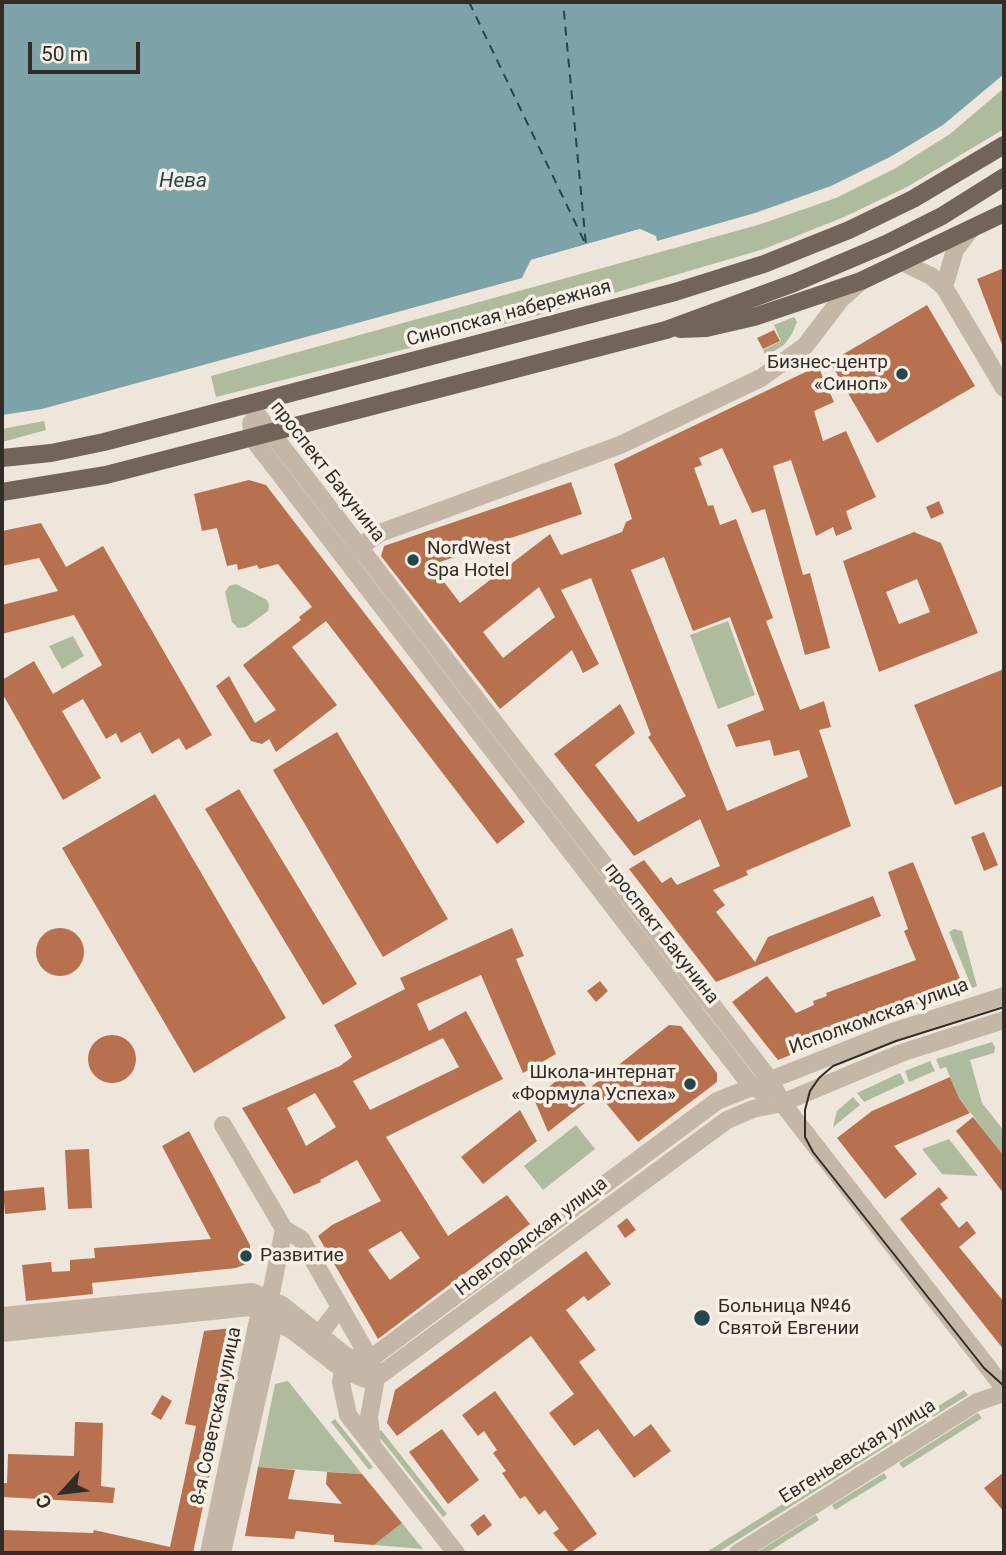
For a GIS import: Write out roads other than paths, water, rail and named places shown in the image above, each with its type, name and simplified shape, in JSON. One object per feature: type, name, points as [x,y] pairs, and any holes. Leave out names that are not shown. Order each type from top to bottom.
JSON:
[{"type":"main road","name":"Синопская набережная","points":[[2,458],[51,453],[104,442],[675,292],[764,264],[849,230],[913,199],[1004,145]]},
{"type":"main road","points":[[2,492],[106,475],[666,330],[874,250],[942,216],[1004,177]]},
{"type":"main road","points":[[666,330],[706,328],[754,317],[861,281],[1004,213]]},
{"type":"street","points":[[944,287],[955,250],[970,230]]},
{"type":"street","points":[[902,262],[931,276],[944,287],[1004,388]]},
{"type":"street","points":[[351,552],[380,533],[556,471],[647,433],[761,378],[805,346],[841,299],[861,281]]},
{"type":"street","name":"проспект Бакунина","points":[[249,404],[351,552],[752,1087],[782,1103]]},
{"type":"street","name":"проспект Бакунина","points":[[249,404],[253,439],[351,552],[770,1080],[782,1103],[1004,1390]]},
{"type":"street","name":"Исполкомская улица","points":[[770,1080],[917,1024],[1004,996]]},
{"type":"street","points":[[782,1103],[901,1053],[1004,1020]]},
{"type":"street","name":"Новгородская улица","points":[[370,1359],[705,1109],[770,1080]]},
{"type":"street","name":"Новгородская улица","points":[[376,1378],[718,1125],[753,1109],[782,1103]]},
{"type":"street","points":[[223,1125],[284,1229],[301,1239],[370,1359],[376,1378],[369,1417],[372,1443]]},
{"type":"street","points":[[268,1310],[284,1229]]},
{"type":"street","points":[[2,1316],[252,1292],[268,1310],[315,1340],[365,1379],[376,1378]]},
{"type":"street","points":[[315,1340],[340,1307]]},
{"type":"street","points":[[2,1333],[239,1308],[268,1310]]},
{"type":"street","name":"8-я Советская улица","points":[[209,1553],[268,1310]]},
{"type":"street","name":"8-я Советская улица","points":[[222,1553],[268,1310]]},
{"type":"street","points":[[344,1363],[370,1359]]},
{"type":"street","points":[[344,1363],[342,1392],[348,1415],[457,1553]]},
{"type":"street","name":"Евгеньевская улица","points":[[738,1553],[977,1402],[1004,1390]]},
{"type":"water","name":"Нева","points":[[2,2],[1004,2],[1004,74],[943,125],[890,157],[831,186],[755,213],[657,241],[655,236],[640,229],[531,260],[522,278],[42,409],[2,415]]},
{"type":"tram line","points":[[1004,1007],[896,1041],[833,1066],[819,1078],[810,1091],[805,1110],[805,1137],[813,1152],[984,1368],[1004,1386]]},
{"type":"place","name":"Бизнес-центр «Синоп»","points":[[902,374]]},
{"type":"place","name":"NordWest Spa Hotel","points":[[413,560]]},
{"type":"place","name":"Школа-интернат «Формула Успеха»","points":[[690,1084]]},
{"type":"place","name":"Развитие","points":[[246,1256]]},
{"type":"place","name":"Больница №46 Святой Евгении","points":[[702,1318]]}]
